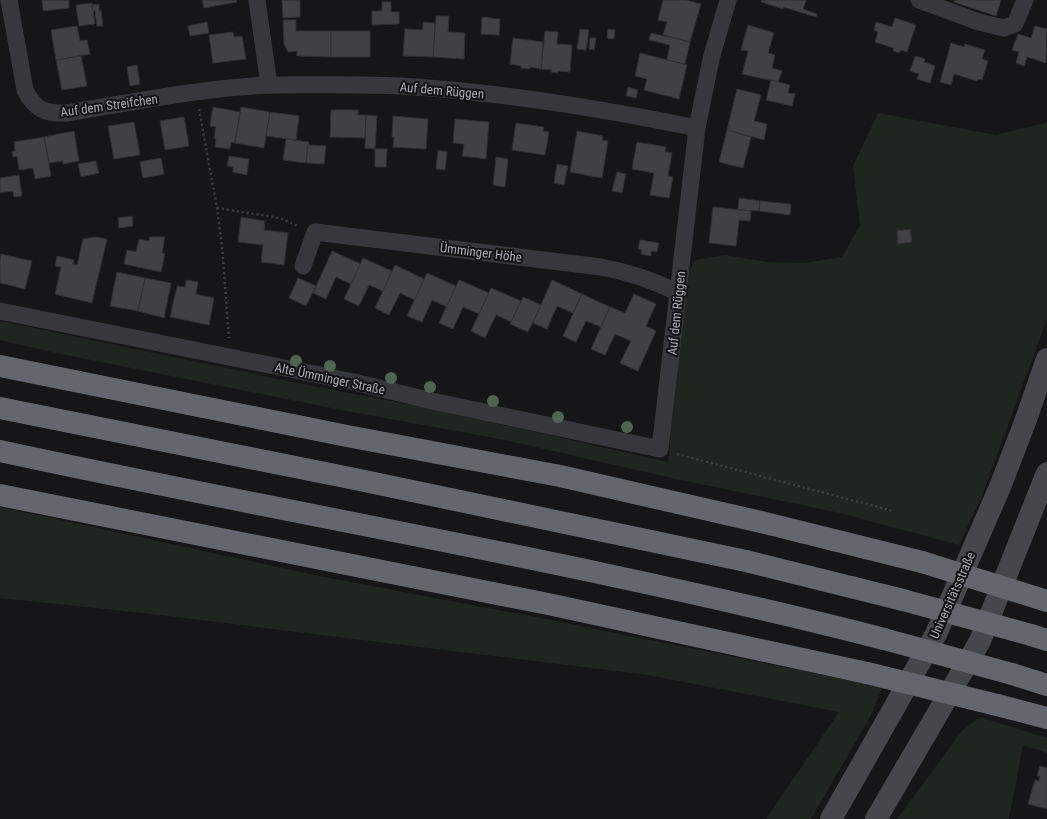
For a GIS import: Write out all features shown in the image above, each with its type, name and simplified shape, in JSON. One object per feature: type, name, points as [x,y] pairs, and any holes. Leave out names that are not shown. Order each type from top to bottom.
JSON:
[{"type":"highway","points":[[0,366],[347,436],[560,476],[761,522],[922,562],[1047,601]]},
{"type":"highway","points":[[0,408],[355,479],[746,561],[903,600],[1039,638]]},
{"type":"highway","points":[[0,452],[593,571],[787,614],[884,639],[1047,685]]},
{"type":"highway","points":[[0,494],[560,607],[867,673],[1047,718]]},
{"type":"main road","name":"Universitätsstraße","points":[[831,819],[936,634],[1000,487],[1047,359]]},
{"type":"main road","points":[[876,819],[980,641],[1047,473]]},
{"type":"street","name":"Auf dem Streifchen","points":[[9,0],[25,90],[29,99],[35,106],[49,112],[67,113],[196,91],[269,85]]},
{"type":"street","points":[[257,0],[269,85]]},
{"type":"street","name":"Auf dem Rüggen","points":[[660,449],[697,128],[711,59],[728,0]]},
{"type":"street","points":[[919,0],[979,22],[1004,28],[1015,24],[1025,0]]},
{"type":"street","name":"Auf dem Rüggen","points":[[269,85],[399,86],[471,92],[591,108],[697,128]]},
{"type":"street","points":[[303,266],[315,232]]},
{"type":"street","name":"Ümminger Höhe","points":[[315,232],[601,267],[625,271],[678,292]]},
{"type":"street","name":"Alte Ümminger Straße","points":[[0,311],[354,382],[432,401],[660,449]]},
{"type":"path","points":[[196,91],[217,208],[225,277],[229,339]]},
{"type":"path","points":[[217,208],[280,218],[315,232]]},
{"type":"path","points":[[660,449],[893,510]]},
{"type":"shaded area","points":[[878,113],[996,135],[1045,123],[1047,121],[1047,319],[982,496],[959,545],[840,513],[676,479],[505,440],[341,410],[56,353],[0,340],[0,321],[312,386],[423,407],[668,462],[683,282],[695,260],[725,255],[767,262],[804,263],[842,257],[860,225],[853,166]]},
{"type":"shaded area","points":[[0,507],[319,576],[551,620],[883,687],[869,719],[811,819],[766,819],[839,712],[648,675],[143,613],[0,598]]},
{"type":"shaded area","points":[[980,717],[1047,738],[1047,753],[1023,745],[1009,819],[897,819],[962,731]]},
{"type":"building","points":[[42,0],[69,0],[69,8],[43,11]]},
{"type":"building","points":[[202,0],[236,0],[237,2],[204,8]]},
{"type":"building","points":[[282,0],[300,0],[300,17],[283,18]]},
{"type":"building","points":[[663,0],[686,0],[701,4],[690,42],[663,35],[667,22],[658,20]]},
{"type":"building","points":[[762,0],[806,0],[803,9],[817,14],[816,17],[783,7],[783,9],[761,2]]},
{"type":"building","points":[[955,0],[1001,0],[996,16],[954,2]]},
{"type":"building","points":[[382,2],[391,2],[391,12],[399,12],[399,24],[372,25],[372,11],[382,11]]},
{"type":"building","points":[[92,3],[95,24],[79,26],[76,5]]},
{"type":"building","points":[[99,4],[99,11],[101,10],[103,26],[97,26],[95,11],[93,11],[92,5]]},
{"type":"building","points":[[436,16],[449,16],[448,32],[465,33],[464,59],[433,57]]},
{"type":"building","points":[[482,17],[500,19],[499,35],[481,34]]},
{"type":"building","points":[[895,18],[916,25],[907,52],[901,50],[899,53],[893,51],[894,48],[875,42],[878,32],[874,30],[876,22],[892,27]]},
{"type":"building","points":[[283,20],[296,20],[296,31],[331,31],[331,57],[297,56],[297,51],[288,52],[284,44]]},
{"type":"building","points":[[207,22],[209,33],[190,36],[188,26]]},
{"type":"building","points":[[423,22],[435,23],[433,57],[403,56],[405,29],[423,30]]},
{"type":"building","points":[[748,25],[774,33],[768,53],[775,55],[772,68],[782,71],[778,82],[742,74],[748,51],[741,50]]},
{"type":"building","points":[[77,26],[80,41],[87,40],[90,54],[56,60],[51,30]]},
{"type":"building","points":[[1035,26],[1047,29],[1046,63],[1027,57],[1024,66],[1016,63],[1019,52],[1012,50],[1018,34],[1031,38]]},
{"type":"building","points":[[580,29],[589,30],[586,50],[577,49]]},
{"type":"building","points":[[608,29],[615,30],[614,39],[607,38]]},
{"type":"building","points":[[331,31],[370,31],[370,57],[331,57]]},
{"type":"building","points":[[545,31],[558,32],[557,44],[572,45],[570,72],[559,71],[558,73],[551,72],[552,70],[541,69]]},
{"type":"building","points":[[233,32],[234,37],[242,36],[246,59],[213,63],[209,35]]},
{"type":"building","points":[[651,33],[690,42],[685,64],[667,60],[670,45],[649,40]]},
{"type":"building","points":[[513,38],[543,42],[541,69],[530,67],[530,69],[521,68],[521,66],[510,64]]},
{"type":"building","points":[[590,38],[596,38],[594,50],[589,49]]},
{"type":"building","points":[[951,43],[964,47],[965,44],[985,50],[982,59],[988,61],[982,80],[978,79],[977,81],[954,74],[951,85],[940,82]]},
{"type":"building","points":[[640,53],[687,65],[679,99],[644,90],[647,79],[635,76]]},
{"type":"building","points":[[81,56],[87,86],[62,90],[56,60]]},
{"type":"building","points":[[915,56],[925,59],[924,62],[935,66],[930,83],[917,79],[919,74],[910,71]]},
{"type":"building","points":[[137,65],[140,84],[130,86],[127,67]]},
{"type":"building","points":[[771,80],[790,85],[788,93],[795,94],[792,106],[766,100]]},
{"type":"building","points":[[628,87],[638,90],[636,98],[626,96]]},
{"type":"building","points":[[737,89],[761,95],[754,121],[767,124],[764,140],[727,130]]},
{"type":"building","points":[[213,107],[240,112],[235,143],[231,142],[230,149],[215,147],[216,139],[214,138],[216,127],[210,126]]},
{"type":"building","points":[[241,107],[270,112],[264,148],[235,143]]},
{"type":"building","points":[[331,110],[358,110],[358,115],[366,115],[365,138],[330,137]]},
{"type":"building","points":[[270,112],[299,116],[296,140],[266,136]]},
{"type":"building","points":[[366,115],[377,116],[375,149],[365,148]]},
{"type":"building","points":[[393,116],[428,119],[426,149],[393,147]]},
{"type":"building","points":[[184,117],[189,146],[165,150],[160,121]]},
{"type":"building","points":[[455,119],[489,122],[486,159],[462,156],[464,144],[453,143]]},
{"type":"building","points":[[134,122],[140,155],[114,159],[108,126]]},
{"type":"building","points":[[516,123],[544,127],[543,131],[549,132],[545,155],[512,150]]},
{"type":"building","points":[[727,130],[751,137],[743,168],[719,162]]},
{"type":"building","points":[[74,131],[79,161],[63,164],[63,161],[49,163],[44,137]]},
{"type":"building","points":[[577,131],[603,136],[602,140],[608,141],[602,178],[570,172]]},
{"type":"building","points":[[44,137],[51,176],[35,179],[33,168],[19,170],[17,156],[13,157],[12,152],[15,151],[14,142]]},
{"type":"building","points":[[286,139],[309,142],[306,163],[283,160]]},
{"type":"building","points":[[637,142],[666,147],[665,152],[672,153],[668,176],[673,177],[669,198],[650,195],[654,173],[632,169]]},
{"type":"building","points":[[308,145],[326,146],[324,164],[306,163]]},
{"type":"building","points":[[375,149],[387,149],[386,167],[375,167]]},
{"type":"building","points":[[438,150],[447,152],[445,170],[436,169]]},
{"type":"building","points":[[229,156],[249,159],[247,175],[233,172],[233,167],[227,166]]},
{"type":"building","points":[[496,157],[508,159],[505,187],[493,185]]},
{"type":"building","points":[[161,158],[164,174],[143,178],[140,162]]},
{"type":"building","points":[[96,161],[99,173],[81,177],[78,164]]},
{"type":"building","points":[[557,164],[568,166],[564,185],[554,183]]},
{"type":"building","points":[[617,172],[626,174],[622,193],[612,191]]},
{"type":"building","points":[[19,175],[22,196],[14,197],[13,191],[0,193],[0,178]]},
{"type":"building","points":[[739,198],[760,201],[759,211],[738,210]]},
{"type":"building","points":[[760,201],[791,204],[790,215],[759,211]]},
{"type":"building","points":[[713,207],[751,211],[750,221],[739,220],[736,246],[709,243]]},
{"type":"building","points":[[132,216],[133,226],[119,228],[118,218]]},
{"type":"building","points":[[241,217],[265,221],[264,230],[288,233],[284,265],[261,262],[263,245],[238,242]]},
{"type":"building","points":[[910,229],[912,242],[898,244],[897,231]]},
{"type":"building","points":[[96,237],[107,239],[92,303],[55,294],[61,267],[55,266],[57,256],[74,260],[73,264],[77,265],[83,239]]},
{"type":"building","points":[[150,237],[165,237],[162,253],[165,254],[161,272],[124,264],[127,250],[136,252],[139,239],[149,241]]},
{"type":"building","points":[[640,240],[659,243],[657,252],[651,251],[651,256],[641,254],[642,250],[638,249]]},
{"type":"building","points":[[332,251],[361,264],[351,284],[336,277],[326,299],[313,293]]},
{"type":"building","points":[[1,254],[32,261],[25,289],[0,283]]},
{"type":"building","points":[[363,258],[392,271],[383,291],[369,285],[359,306],[344,299]]},
{"type":"building","points":[[395,265],[424,279],[415,300],[400,293],[389,315],[375,308]]},
{"type":"building","points":[[117,272],[145,278],[138,311],[110,306]]},
{"type":"building","points":[[427,273],[456,286],[447,307],[432,300],[422,322],[407,316]]},
{"type":"building","points":[[145,278],[171,283],[164,318],[138,311]]},
{"type":"building","points":[[298,278],[316,286],[306,306],[289,298]]},
{"type":"building","points":[[186,280],[198,282],[196,294],[214,298],[209,325],[170,317],[177,286],[185,287]]},
{"type":"building","points":[[459,280],[489,293],[479,314],[463,307],[453,329],[439,323]]},
{"type":"building","points":[[552,280],[582,294],[573,313],[557,306],[547,329],[533,323]]},
{"type":"building","points":[[491,288],[521,301],[511,322],[496,315],[485,338],[471,331]]},
{"type":"building","points":[[582,294],[610,307],[601,327],[586,321],[576,342],[563,336]]},
{"type":"building","points":[[634,294],[656,304],[646,326],[656,331],[638,371],[620,363],[631,341],[615,334],[605,355],[591,349],[610,307],[625,313]]},
{"type":"building","points":[[523,297],[541,305],[528,332],[510,324]]},
{"type":"building","points":[[1040,766],[1047,768],[1047,809],[1028,804],[1035,780],[1039,781],[1040,777],[1037,776]]}]
